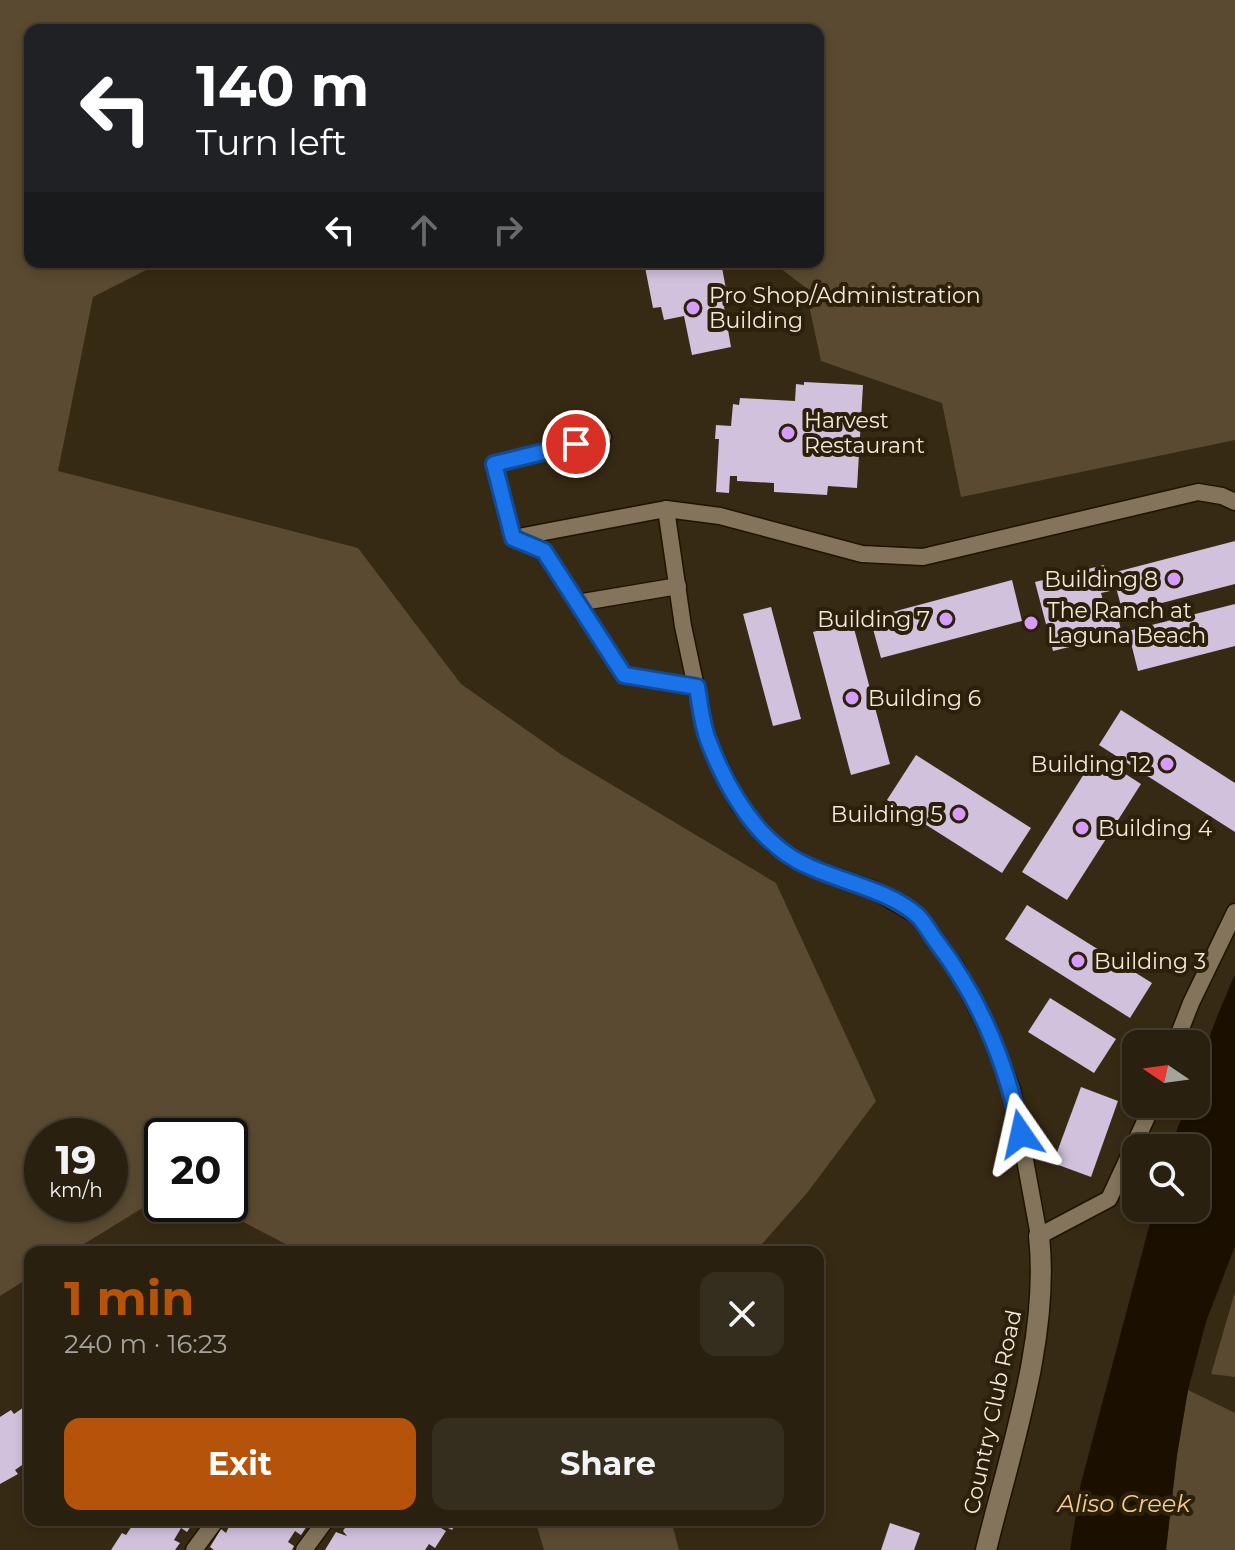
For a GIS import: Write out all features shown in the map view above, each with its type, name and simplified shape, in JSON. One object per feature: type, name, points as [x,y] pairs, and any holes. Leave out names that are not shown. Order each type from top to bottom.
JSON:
[{"type":"street","name":"Country Club Road","points":[[986,1550],[1033,1357],[1041,1294],[1039,1236]]},
{"type":"lane","points":[[513,538],[494,464],[603,437]]},
{"type":"lane","points":[[513,538],[666,509],[720,516],[862,554],[923,557],[1198,492],[1222,496],[1235,502]]},
{"type":"lane","points":[[666,509],[683,626],[707,739],[739,805],[773,844],[806,866],[872,889],[918,916],[957,969],[990,1034],[1012,1089],[1039,1236],[1109,1199],[1147,1118]]},
{"type":"lane","points":[[513,538],[544,551],[624,675],[697,687]]},
{"type":"lane","points":[[577,603],[678,586]]},
{"type":"lane","points":[[1180,1030],[1235,912]]},
{"type":"lane","points":[[194,1550],[212,1526]]},
{"type":"lane","points":[[304,1550],[322,1526]]},
{"type":"shaded area","points":[[0,0],[1235,0],[1235,440],[961,497],[942,403],[821,361],[805,287],[780,268],[824,268],[824,24],[24,24],[24,268],[150,268],[93,297],[58,471],[358,548],[461,684],[562,755],[776,883],[876,1101],[807,1193],[760,1246],[290,1246],[244,1222],[248,1222],[248,1118],[144,1118],[144,1207],[128,1217],[128,1118],[24,1118],[24,1222],[120,1222],[81,1246],[24,1246],[24,1281],[0,1296]]},
{"type":"shaded area","points":[[1235,1292],[1235,1377],[1211,1374]]},
{"type":"shaded area","points":[[1188,1390],[1235,1413],[1235,1550],[1166,1550]]},
{"type":"shaded area","points":[[537,1526],[673,1526],[679,1550],[544,1550]]},
{"type":"water","name":"Aliso Creek","points":[[1235,974],[1235,1246],[1206,1322],[1188,1390],[1166,1550],[1070,1550],[1081,1483],[1150,1222],[1210,1222],[1210,1134],[1175,1134],[1182,1118],[1210,1118],[1210,1037]]},
{"type":"building","name":"Pro Shop/Administration Building","points":[[645,268],[722,268],[729,306],[724,307],[731,347],[692,355],[684,316],[664,320],[661,307],[653,308]]},
{"type":"building","name":"Harvest Restaurant","points":[[804,382],[863,385],[857,488],[828,486],[827,495],[774,492],[774,483],[737,481],[737,476],[730,476],[729,493],[716,492],[719,439],[715,439],[716,425],[731,426],[733,404],[739,405],[740,398],[795,401],[796,384],[804,385]]},
{"type":"building","name":"Building 8","points":[[1235,541],[1235,584],[1123,613],[1112,573]]},
{"type":"building","points":[[1104,565],[1110,591],[1101,593],[1105,608],[1115,605],[1122,634],[1053,651],[1035,582]]},
{"type":"building","name":"Building 7","points":[[1012,580],[1022,621],[881,658],[870,618]]},
{"type":"building","points":[[1235,604],[1235,646],[1138,671],[1128,631]]},
{"type":"building","points":[[771,607],[801,719],[773,726],[743,614]]},
{"type":"building","name":"Building 6","points":[[852,621],[890,764],[851,775],[813,632]]},
{"type":"building","name":"Building 12","points":[[1121,710],[1235,783],[1235,832],[1099,745]]},
{"type":"building","name":"Building 5","points":[[916,755],[1031,828],[1002,873],[887,800]]},
{"type":"building","name":"Building 4","points":[[1096,755],[1141,784],[1067,900],[1022,872]]},
{"type":"building","name":"Building 3","points":[[1027,905],[1152,983],[1130,1018],[1005,939]]},
{"type":"building","points":[[1050,998],[1116,1039],[1094,1073],[1028,1032]]},
{"type":"building","points":[[1081,1087],[1118,1101],[1091,1177],[1053,1163]]},
{"type":"building","points":[[24,1407],[24,1464],[15,1470],[18,1474],[0,1484],[0,1417],[11,1410],[14,1414]]},
{"type":"building","points":[[890,1523],[920,1533],[914,1550],[881,1550]]},
{"type":"building","points":[[132,1526],[191,1526],[187,1532],[181,1528],[174,1540],[180,1543],[175,1550],[111,1550],[122,1533],[126,1535]]},
{"type":"building","points":[[229,1526],[307,1526],[301,1535],[295,1531],[288,1542],[294,1546],[292,1550],[214,1550],[210,1547],[221,1529],[226,1533]]},
{"type":"building","points":[[346,1526],[442,1526],[446,1531],[435,1548],[429,1544],[425,1550],[325,1550],[336,1532],[347,1536],[343,1531]]},
{"type":"place","name":"Pro Shop/Administration Building","points":[[693,308]]},
{"type":"place","name":"Harvest Restaurant","points":[[788,433]]},
{"type":"place","name":"Building 8","points":[[1174,579]]},
{"type":"place","name":"Building 7","points":[[946,619]]},
{"type":"place","name":"The Ranch at Laguna Beach","points":[[1031,623]]},
{"type":"place","name":"Building 6","points":[[852,698]]},
{"type":"place","name":"Building 12","points":[[1167,764]]},
{"type":"place","name":"Building 5","points":[[959,814]]},
{"type":"place","name":"Building 4","points":[[1082,828]]},
{"type":"place","name":"Building 3","points":[[1078,961]]},
{"type":"route","points":[[576,444],[494,464],[513,538],[544,551],[624,675],[697,687],[707,739],[739,805],[773,844],[806,866],[872,889],[918,916],[957,969],[990,1034],[1012,1089],[1021,1134]]}]
